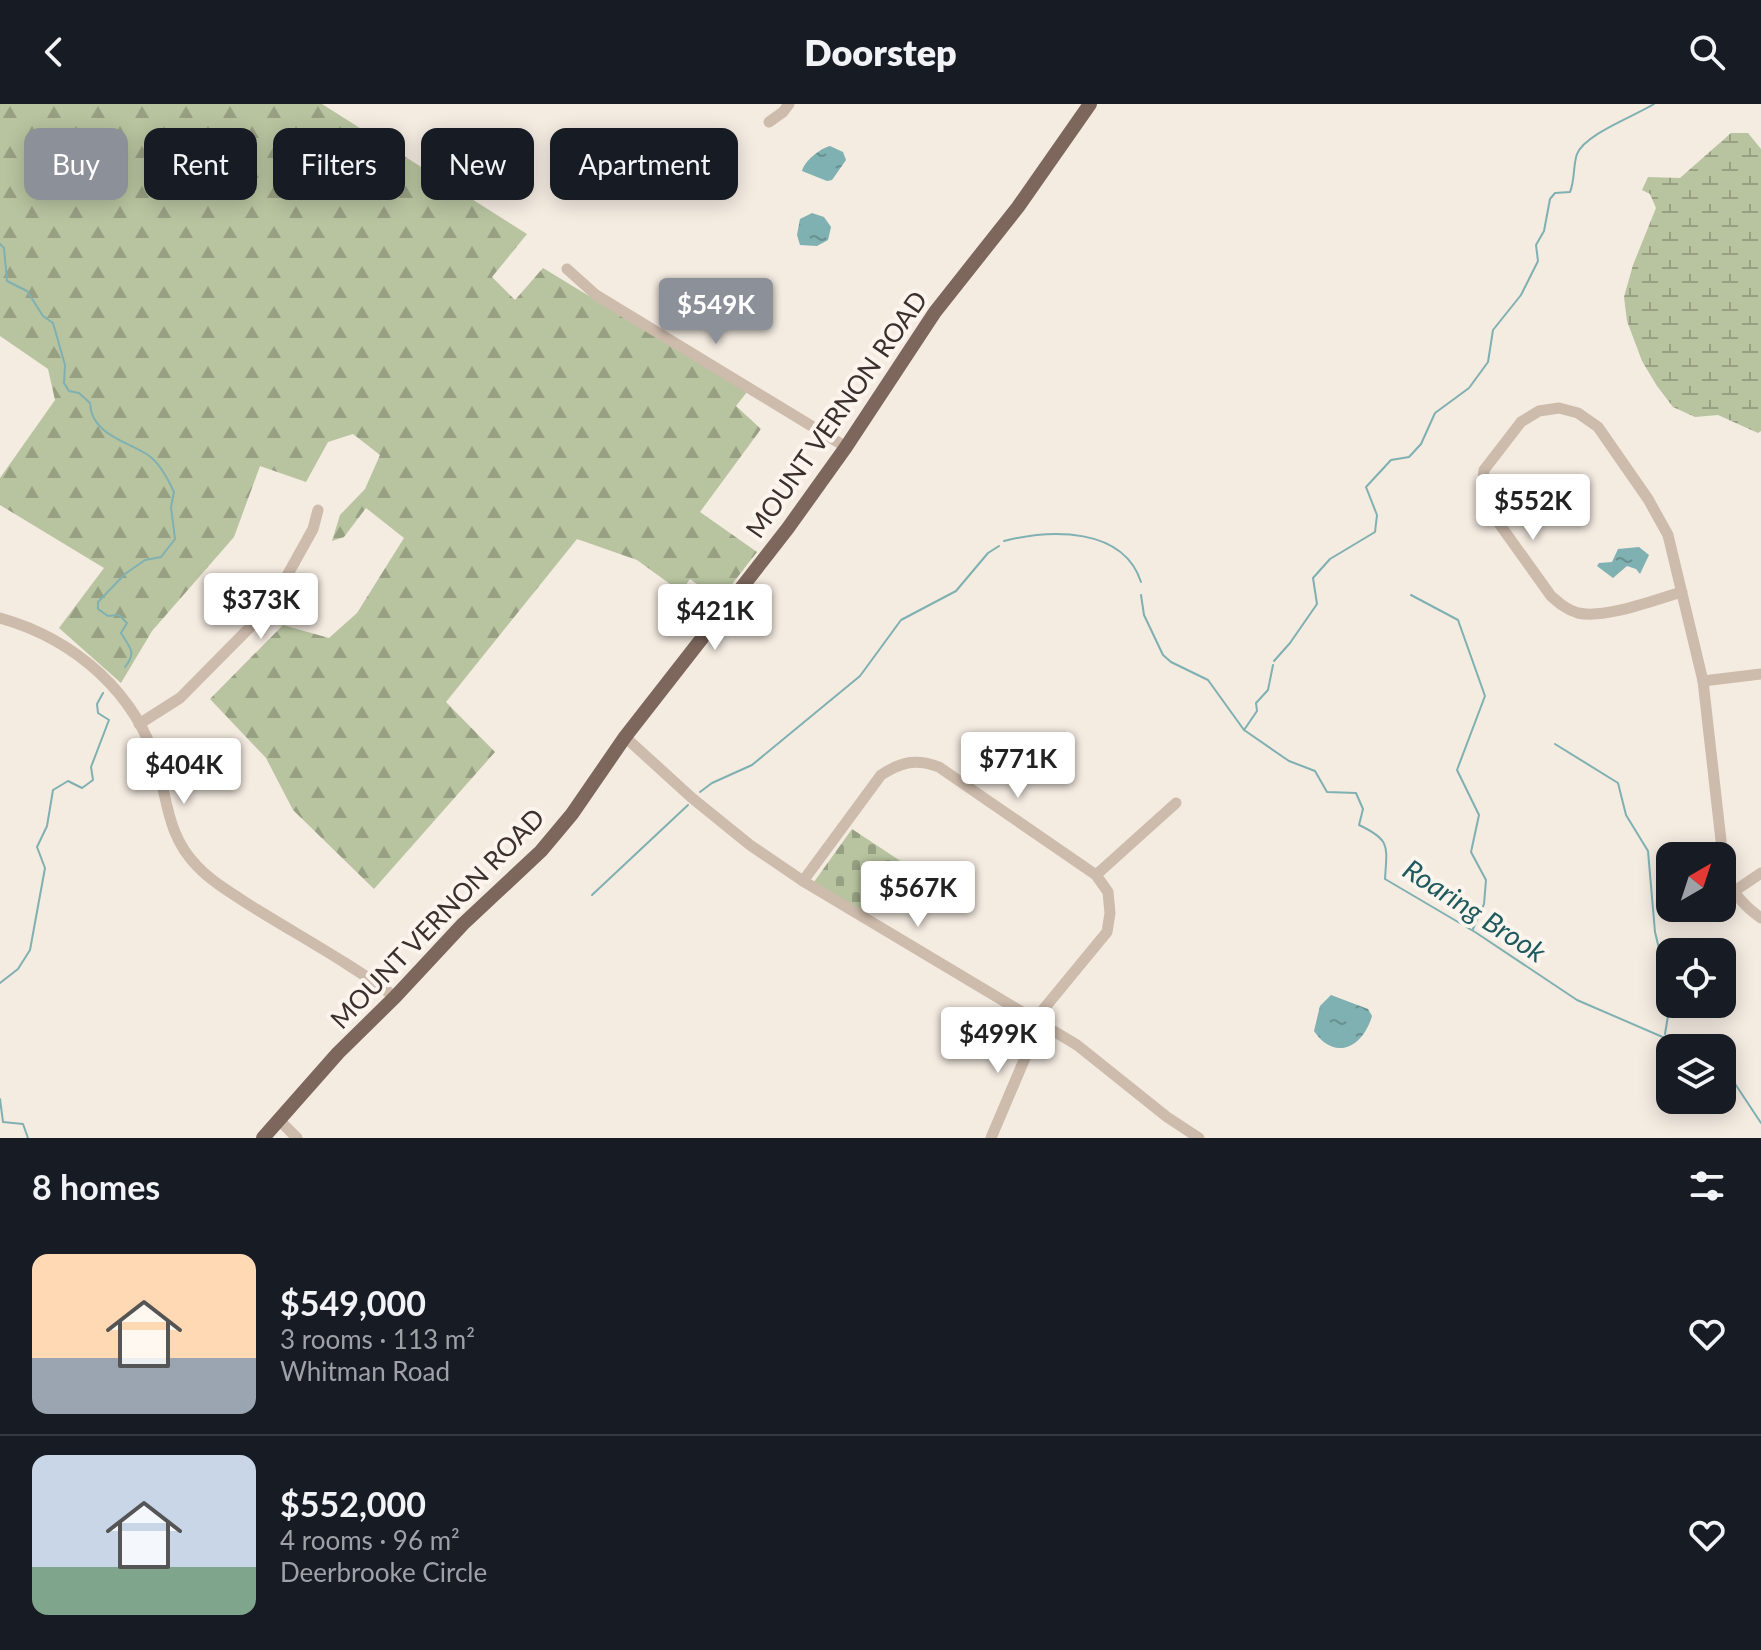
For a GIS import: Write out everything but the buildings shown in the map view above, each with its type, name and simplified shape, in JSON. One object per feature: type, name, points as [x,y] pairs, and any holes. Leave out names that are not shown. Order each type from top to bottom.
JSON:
[{"type":"main road","name":"MOUNT VERNON ROAD","points":[[263,1138],[338,1053],[463,924],[541,851],[572,814],[625,737],[788,528],[935,312],[1018,207],[1090,104]]},
{"type":"street","points":[[769,122],[789,104]]},
{"type":"street","points":[[567,269],[596,295],[846,447]]},
{"type":"street","points":[[1682,592],[1604,612],[1578,613],[1551,596],[1488,508],[1482,487],[1484,470],[1521,422],[1539,411],[1559,408],[1578,413],[1598,427],[1648,499],[1668,535],[1682,592],[1703,681],[1721,842]]},
{"type":"street","points":[[139,724],[180,698],[269,608],[313,529],[318,510]]},
{"type":"street","points":[[0,618],[26,625],[78,653],[123,698],[139,724],[158,769],[176,838],[198,868],[237,896],[372,979],[395,997]]},
{"type":"street","points":[[1703,681],[1761,674]]},
{"type":"street","points":[[625,737],[750,845],[803,881],[1039,1022],[1103,1064],[1167,1117],[1199,1138]]},
{"type":"street","points":[[803,881],[881,775],[897,764],[912,762],[939,767],[1096,875],[1108,892],[1110,913],[1107,932],[1047,1005],[991,1138]]},
{"type":"street","points":[[1096,875],[1176,803]]},
{"type":"street","points":[[1736,890],[1761,873]]},
{"type":"street","points":[[1736,895],[1761,918]]},
{"type":"street","points":[[278,1119],[297,1138]]},
{"type":"green space","points":[[0,104],[322,104],[360,128],[273,128],[273,200],[405,200],[405,157],[421,167],[421,200],[473,200],[527,234],[492,277],[515,300],[543,268],[747,392],[736,406],[761,429],[700,512],[757,552],[719,601],[690,579],[681,592],[637,560],[577,539],[446,702],[495,752],[374,889],[293,810],[266,758],[210,699],[283,625],[329,638],[357,613],[404,538],[366,508],[344,537],[332,541],[340,515],[365,489],[380,455],[353,434],[328,442],[306,482],[260,466],[234,537],[152,631],[121,683],[59,628],[104,568],[0,505],[0,478],[55,400],[48,369],[0,336]]},
{"type":"green space","points":[[1731,133],[1748,133],[1761,149],[1761,431],[1758,433],[1718,415],[1695,417],[1673,407],[1642,361],[1627,321],[1624,297],[1656,208],[1650,194],[1642,190],[1648,177],[1680,178]]},
{"type":"green space","points":[[852,829],[902,862],[867,914],[814,882]]},
{"type":"water","points":[[830,146],[843,152],[846,160],[832,180],[802,171],[813,156]]},
{"type":"water","points":[[812,213],[824,217],[831,227],[828,240],[817,246],[800,245],[797,235],[800,219]]},
{"type":"water","points":[[1639,547],[1649,555],[1640,574],[1627,566],[1613,578],[1597,566],[1612,562],[1618,549]]},
{"type":"water","points":[[1331,995],[1368,1009],[1372,1016],[1362,1036],[1348,1047],[1331,1046],[1314,1031],[1320,1006]]},
{"type":"waterway","name":"Roaring Brook","points":[[1274,661],[1317,604],[1313,578],[1330,559],[1375,532],[1377,515],[1366,487],[1391,460],[1409,457],[1421,444],[1435,413],[1469,388],[1488,362],[1493,330],[1521,295],[1538,261],[1536,245],[1544,231],[1550,199],[1555,193],[1570,192],[1577,154],[1590,139],[1654,104]]},
{"type":"waterway","points":[[0,244],[4,248],[7,281],[27,291],[43,316],[53,323],[65,365],[64,383],[69,391],[79,393],[90,403],[92,414],[103,429],[152,458],[174,492],[171,507],[175,539],[161,557],[145,560],[125,574],[98,602],[98,609],[108,616],[119,615],[127,623],[121,633],[131,654],[125,667]]},
{"type":"waterway","points":[[1004,541],[1043,535],[1083,536],[1119,551],[1132,564],[1141,582]]},
{"type":"waterway","points":[[700,792],[712,783],[752,765],[860,676],[901,620],[956,591],[988,553],[999,546]]},
{"type":"waterway","points":[[1141,595],[1144,615],[1163,655],[1208,680],[1244,730]]},
{"type":"waterway","points":[[1411,595],[1458,620],[1485,696],[1457,770],[1479,815],[1471,852],[1486,880],[1484,904],[1473,929]]},
{"type":"waterway","name":"Roaring Brook","points":[[1273,665],[1268,690],[1256,703],[1257,711],[1244,730],[1289,761],[1315,771],[1327,792],[1356,793],[1363,809],[1359,825],[1377,835],[1385,845],[1385,879],[1475,932],[1577,1000],[1656,1034]]},
{"type":"waterway","points":[[0,983],[18,969],[30,950],[45,868],[37,847],[47,826],[53,790],[68,781],[82,788],[93,780],[91,767],[109,720],[98,713],[97,704],[103,693]]},
{"type":"waterway","points":[[1555,744],[1618,783],[1626,815],[1648,851],[1656,938]]},
{"type":"waterway","points":[[592,895],[688,805]]},
{"type":"waterway","points":[[1665,1034],[1668,1018]]},
{"type":"waterway","name":"Roaring Brook","points":[[1736,1085],[1761,1123]]},
{"type":"waterway","points":[[0,1099],[3,1122],[23,1124],[28,1138]]}]
